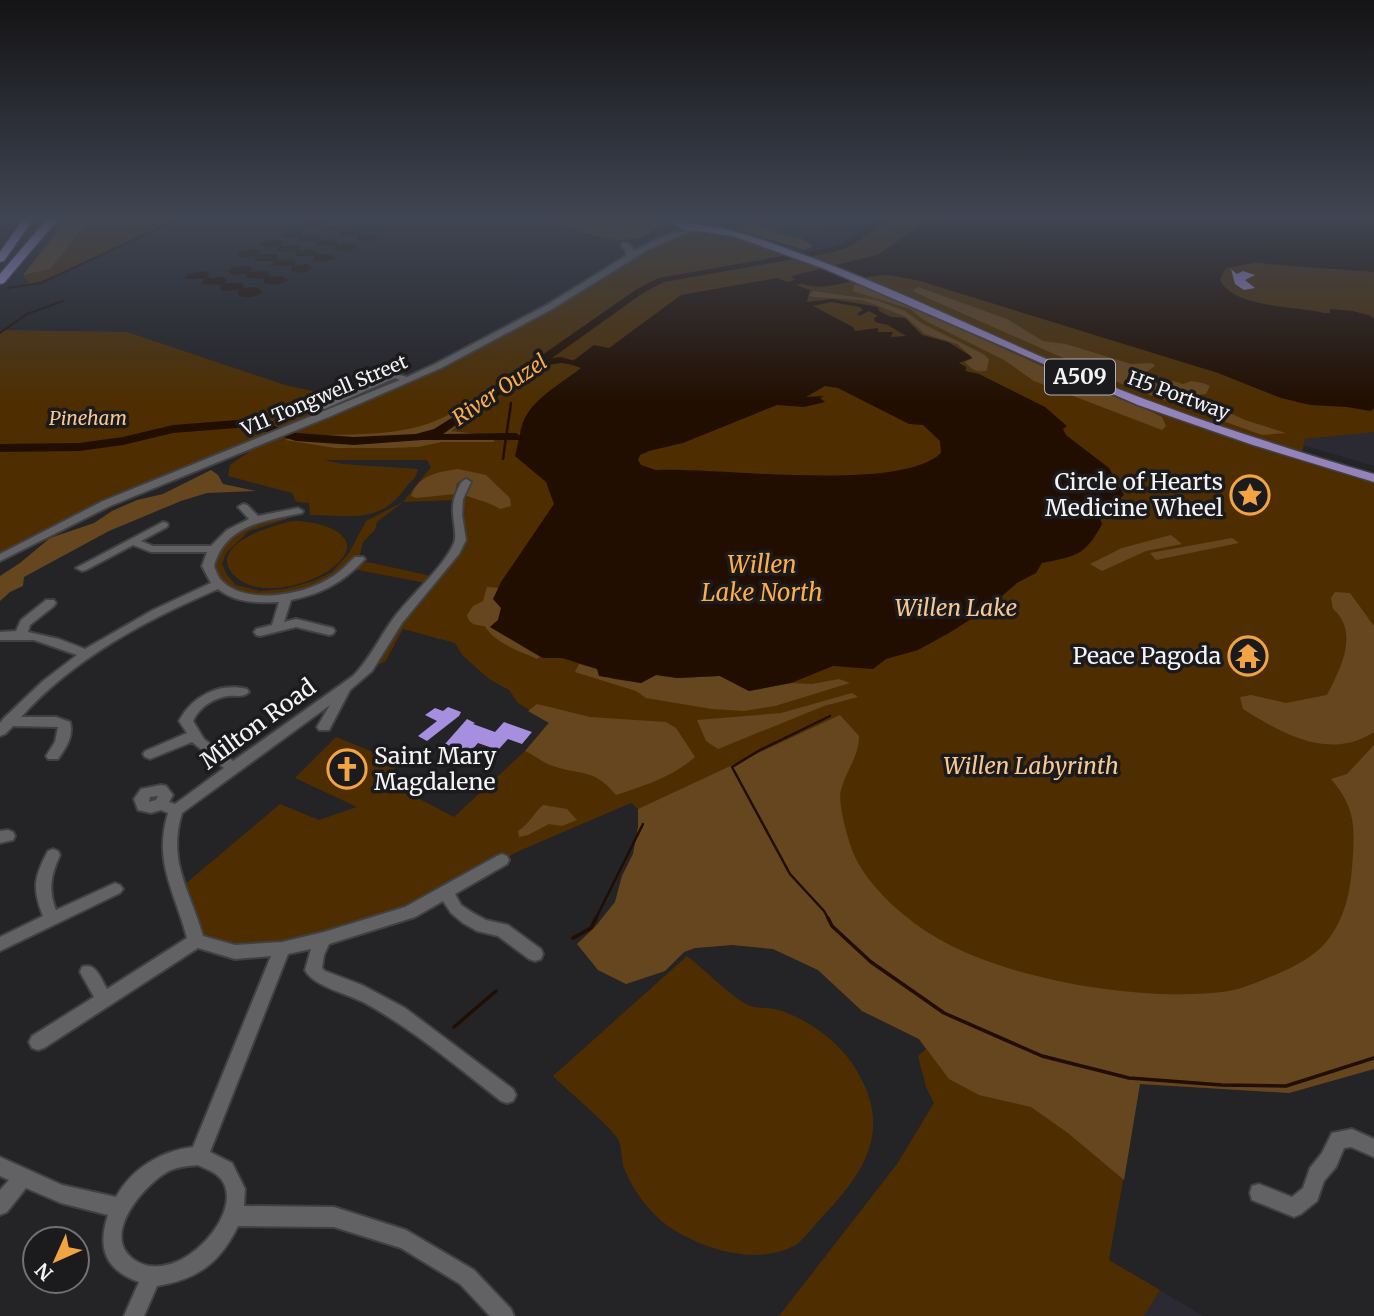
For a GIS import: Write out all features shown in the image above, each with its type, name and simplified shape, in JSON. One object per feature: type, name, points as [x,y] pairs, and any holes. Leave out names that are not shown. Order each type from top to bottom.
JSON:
[{"type":"main road","name":"H5 Portway","points":[[868,279],[1112,391],[1374,478]]},
{"type":"main road","name":"H5 Portway","points":[[1302,454],[1374,472]]},
{"type":"street","name":"V11 Tongwell Street","points":[[0,558],[102,505],[252,446],[407,380],[494,338],[593,279]]},
{"type":"street","points":[[324,406],[395,375],[407,380]]},
{"type":"street","name":"Milton Road","points":[[176,810],[346,687],[368,668],[398,621],[454,554],[461,540],[457,515],[458,499],[466,482]]},
{"type":"street","points":[[243,507],[256,520]]},
{"type":"street","points":[[298,511],[256,520],[230,534],[213,549],[208,566],[217,585],[225,591],[248,597],[286,597],[325,585],[355,562]]},
{"type":"street","points":[[82,568],[163,525]]},
{"type":"street","points":[[133,541],[151,549],[213,549]]},
{"type":"street","points":[[4,726],[37,692],[86,654],[143,619],[217,585]]},
{"type":"street","points":[[278,626],[278,617],[284,608],[286,597]]},
{"type":"street","points":[[21,634],[25,623],[50,603]]},
{"type":"street","points":[[260,632],[296,622],[329,631]]},
{"type":"street","points":[[0,636],[21,634],[46,637],[86,654]]},
{"type":"street","points":[[324,727],[346,687]]},
{"type":"street","points":[[234,769],[193,736],[186,721],[189,712],[214,696],[233,690],[243,692]]},
{"type":"street","points":[[4,726],[55,722],[65,726],[62,743],[53,756]]},
{"type":"street","points":[[150,754],[193,736]]},
{"type":"street","points":[[161,804],[176,810],[167,839],[169,862],[196,941]]},
{"type":"street","points":[[52,919],[41,891],[42,875],[53,855]]},
{"type":"street","points":[[38,1042],[196,941],[235,952],[282,949],[324,939],[403,915],[502,860]]},
{"type":"street","points":[[0,944],[115,888]]},
{"type":"street","points":[[446,891],[456,909],[468,918],[483,926],[502,930],[535,954]]},
{"type":"street","points":[[324,939],[316,955],[313,970],[319,976],[356,990],[400,1013],[507,1095]]},
{"type":"street","points":[[199,1156],[282,949]]},
{"type":"street","points":[[88,972],[105,1000]]},
{"type":"street","points":[[1259,1193],[1294,1207],[1310,1194],[1317,1175],[1331,1157],[1338,1139],[1352,1138],[1374,1148]]},
{"type":"street","points":[[199,1156],[220,1164],[233,1179],[237,1194],[234,1216],[226,1232],[201,1260],[176,1273],[151,1277],[136,1273],[124,1265],[116,1254],[114,1224],[120,1208],[134,1186],[159,1166],[186,1157],[199,1156]]},
{"type":"street","points":[[0,1166],[61,1195],[120,1208]]},
{"type":"street","points":[[0,1205],[23,1177]]},
{"type":"street","points":[[234,1216],[334,1217],[406,1240],[467,1277],[504,1316]]},
{"type":"street","points":[[134,1316],[151,1277]]},
{"type":"shaded area","points":[[862,284],[1068,378],[1150,411],[1162,417],[1166,426],[1162,430],[1034,381],[1004,360],[924,320],[910,309],[853,291],[854,285]]},
{"type":"shaded area","points":[[918,287],[1007,319],[1043,341],[1066,344],[1131,364],[1152,363],[1155,366],[1142,375],[1133,375],[1157,384],[1173,381],[1183,384],[1191,381],[1203,383],[1210,386],[1206,394],[1183,397],[1184,401],[1219,408],[1245,420],[1286,433],[1262,435],[1133,389],[912,291]]},
{"type":"shaded area","points":[[813,291],[876,300],[905,311],[921,323],[983,354],[989,359],[987,370],[972,369],[965,362],[973,358],[957,344],[925,334],[906,317],[861,300],[809,296]]},
{"type":"shaded area","points":[[468,400],[488,404],[451,431],[497,437],[493,442],[442,442],[418,447],[335,448],[285,440],[300,435],[364,434],[402,430],[437,420],[454,412]]},
{"type":"shaded area","points":[[1374,432],[1374,466],[1302,445],[1304,439]]},
{"type":"shaded area","points":[[458,469],[486,475],[510,498],[511,506],[500,509],[462,494],[464,483],[461,481],[457,483],[455,494],[416,498],[411,496],[418,483],[424,479],[436,473]]},
{"type":"shaded area","points":[[211,470],[223,484],[256,491],[207,493],[109,531],[24,577],[23,586],[0,601],[0,576],[50,538],[94,523],[137,500],[163,494]]},
{"type":"shaded area","points":[[1171,535],[1182,544],[1146,551],[1102,571],[1090,564],[1122,548]]},
{"type":"shaded area","points":[[1232,538],[1239,543],[1156,560],[1150,553]]},
{"type":"shaded area","points":[[487,587],[499,588],[493,599],[501,608],[498,620],[490,627],[540,657],[537,659],[508,646],[485,626],[469,621],[467,615],[473,606],[483,601]]},
{"type":"shaded area","points":[[1335,592],[1350,593],[1374,626],[1374,732],[1340,744],[1323,744],[1290,735],[1258,718],[1243,709],[1240,697],[1251,695],[1286,703],[1327,695],[1342,663],[1346,640],[1341,618],[1333,609],[1331,598]]},
{"type":"shaded area","points":[[579,664],[598,669],[613,679],[641,683],[656,675],[677,678],[720,676],[749,691],[791,683],[812,684],[839,679],[850,683],[775,706],[744,711],[712,709],[646,698],[636,691],[575,672]]},
{"type":"shaded area","points":[[852,693],[858,697],[824,706],[718,749],[706,741],[697,720],[781,713]]},
{"type":"shaded area","points":[[537,704],[590,717],[666,722],[676,728],[695,757],[667,775],[616,795],[593,776],[550,765],[525,751],[549,723],[528,711]]},
{"type":"shaded area","points":[[840,715],[859,736],[857,750],[840,796],[847,834],[862,870],[894,906],[946,943],[1009,968],[1084,986],[1161,994],[1197,994],[1243,988],[1297,965],[1326,943],[1346,904],[1354,842],[1350,810],[1331,779],[1347,774],[1374,745],[1374,1069],[1289,1093],[1140,1084],[1124,1180],[1068,1133],[1031,1107],[979,1095],[949,1079],[919,1039],[862,1011],[818,970],[773,949],[732,945],[695,948],[684,952],[665,971],[626,984],[598,970],[577,944],[615,902],[622,876],[633,854],[638,809]]},
{"type":"shaded area","points":[[543,805],[567,809],[577,820],[562,826],[549,824],[519,837],[518,831]]},
{"type":"shaded area","points":[[1160,1290],[1203,1316],[1144,1316]]},
{"type":"green space","points":[[26,279],[45,279],[29,284]]},
{"type":"green space","name":"Willen Lake","points":[[601,279],[1374,279],[1374,432],[1305,439],[1301,457],[1374,478],[1374,1069],[1289,1093],[1140,1084],[1109,1260],[1160,1290],[1144,1316],[779,1316],[897,1164],[934,1103],[926,1087],[918,1056],[926,1049],[919,1039],[862,1011],[818,970],[773,949],[732,945],[695,948],[684,952],[665,971],[626,984],[598,970],[577,944],[615,902],[622,876],[633,854],[638,827],[638,809],[631,803],[519,851],[396,918],[235,952],[196,941],[178,890],[280,804],[319,820],[357,807],[295,778],[336,737],[400,763],[384,780],[454,817],[525,751],[549,722],[518,703],[509,690],[489,679],[462,655],[455,643],[403,629],[385,662],[368,668],[461,540],[456,500],[403,502],[431,467],[427,460],[324,460],[343,464],[418,469],[414,478],[393,502],[371,514],[310,515],[309,503],[296,502],[292,493],[228,476],[230,465],[253,449],[251,446],[140,489],[0,558],[0,333],[5,330],[127,332],[285,385],[312,391],[346,407],[472,349]]},
{"type":"green space","points":[[403,502],[377,522],[375,530],[363,542],[359,559],[325,585],[272,598],[224,591],[209,557],[239,528],[287,513],[287,519],[249,531],[226,553],[222,564],[236,585],[260,591],[285,589],[314,581],[332,572],[349,553],[366,521]]},
{"type":"green space","points":[[294,521],[318,524],[339,533],[347,548],[343,558],[321,575],[296,585],[255,587],[234,575],[227,564],[228,554],[235,546],[259,531]]},
{"type":"green space","points":[[368,562],[431,576],[426,583],[352,569],[358,564]]},
{"type":"green space","points":[[687,956],[744,1003],[775,1009],[797,1017],[828,1037],[852,1063],[865,1086],[872,1107],[870,1146],[852,1182],[800,1241],[777,1252],[745,1254],[713,1248],[684,1236],[663,1222],[642,1200],[631,1183],[614,1133],[553,1076]]},
{"type":"water","points":[[204,279],[226,279],[225,283],[242,283],[244,288],[257,287],[263,292],[244,297],[238,295],[239,290],[222,291],[221,285],[202,284]]},
{"type":"water","points":[[264,279],[288,280],[277,285],[264,283]]},
{"type":"water","name":"Willen Lake North","points":[[769,279],[781,279],[810,290],[807,302],[832,299],[878,307],[879,311],[891,317],[905,318],[922,335],[948,342],[969,355],[972,358],[959,363],[966,367],[966,371],[979,374],[1045,407],[1067,426],[1063,429],[1066,435],[1109,468],[1124,495],[1099,515],[1102,524],[1085,549],[1071,556],[1042,563],[1036,573],[1017,583],[987,609],[949,633],[918,650],[886,659],[873,669],[833,666],[791,683],[749,691],[720,676],[677,678],[656,675],[641,683],[599,676],[597,669],[562,658],[543,658],[490,627],[498,620],[501,608],[493,599],[501,582],[554,504],[546,482],[515,456],[519,438],[516,437],[520,435],[522,424],[534,405],[581,368],[569,364],[594,345],[609,348],[681,295]],"holes":[[[831,302],[860,307],[863,310],[857,314],[859,316],[869,311],[878,316],[874,318],[875,322],[888,325],[906,336],[891,337],[893,332],[878,332],[878,328],[855,331],[853,327],[813,306]],[[825,386],[838,388],[909,424],[923,425],[940,441],[941,453],[919,465],[888,472],[849,475],[656,470],[641,465],[638,460],[640,455],[649,451],[683,443],[777,405],[804,407],[825,402],[820,398],[824,396],[806,397]]]},
{"type":"water","points":[[796,279],[859,279],[824,286],[801,283]]},
{"type":"water","points":[[911,279],[1220,279],[1237,296],[1250,301],[1324,313],[1330,313],[1330,309],[1371,316],[1374,319],[1374,409],[1370,411],[1310,405],[1281,398],[1218,373]]},
{"type":"building","points":[[1234,279],[1246,279],[1255,288],[1244,290],[1235,284]]},
{"type":"building","name":"Peace Pagoda","points":[[1241,646],[1259,651],[1266,658],[1266,665],[1252,668],[1235,661],[1230,651]]},
{"type":"building","points":[[448,707],[461,712],[459,716],[427,741],[418,736],[437,721],[425,715],[435,708],[443,711]]},
{"type":"building","points":[[467,719],[495,732],[504,722],[532,732],[522,744],[508,739],[498,750],[478,743],[469,753],[445,744]]},
{"type":"building","name":"Saint Mary Magdalene","points":[[339,759],[364,769],[355,779],[329,769],[328,762]]},
{"type":"waterway","points":[[8,288],[49,279]]},
{"type":"waterway","name":"River Ouzel","points":[[0,448],[79,447],[123,441],[173,429],[251,423],[296,437],[354,441],[417,438],[438,432],[454,422],[640,291],[664,279]]},
{"type":"waterway","points":[[791,283],[797,282]]},
{"type":"waterway","points":[[0,333],[27,314],[63,301]]},
{"type":"waterway","points":[[542,363],[561,360],[571,363]]},
{"type":"waterway","points":[[503,459],[511,403]]},
{"type":"waterway","points":[[427,438],[516,437]]},
{"type":"waterway","points":[[829,920],[790,874],[732,767],[760,750],[830,716]]},
{"type":"waterway","points":[[573,938],[591,928],[643,824]]},
{"type":"waterway","points":[[829,920],[832,926],[871,962],[944,1013],[1042,1056],[1129,1078],[1222,1085],[1286,1086],[1374,1058]]},
{"type":"waterway","points":[[454,1027],[496,991]]},
{"type":"place","name":"Circle of Hearts Medicine Wheel","points":[[1250,495]]},
{"type":"place","name":"Peace Pagoda","points":[[1248,656]]},
{"type":"place","name":"Saint Mary Magdalene","points":[[347,769]]},
{"type":"park label","name":"Pineham","points":[[88,418]]},
{"type":"park label","name":"Willen Labyrinth","points":[[1031,766]]}]
